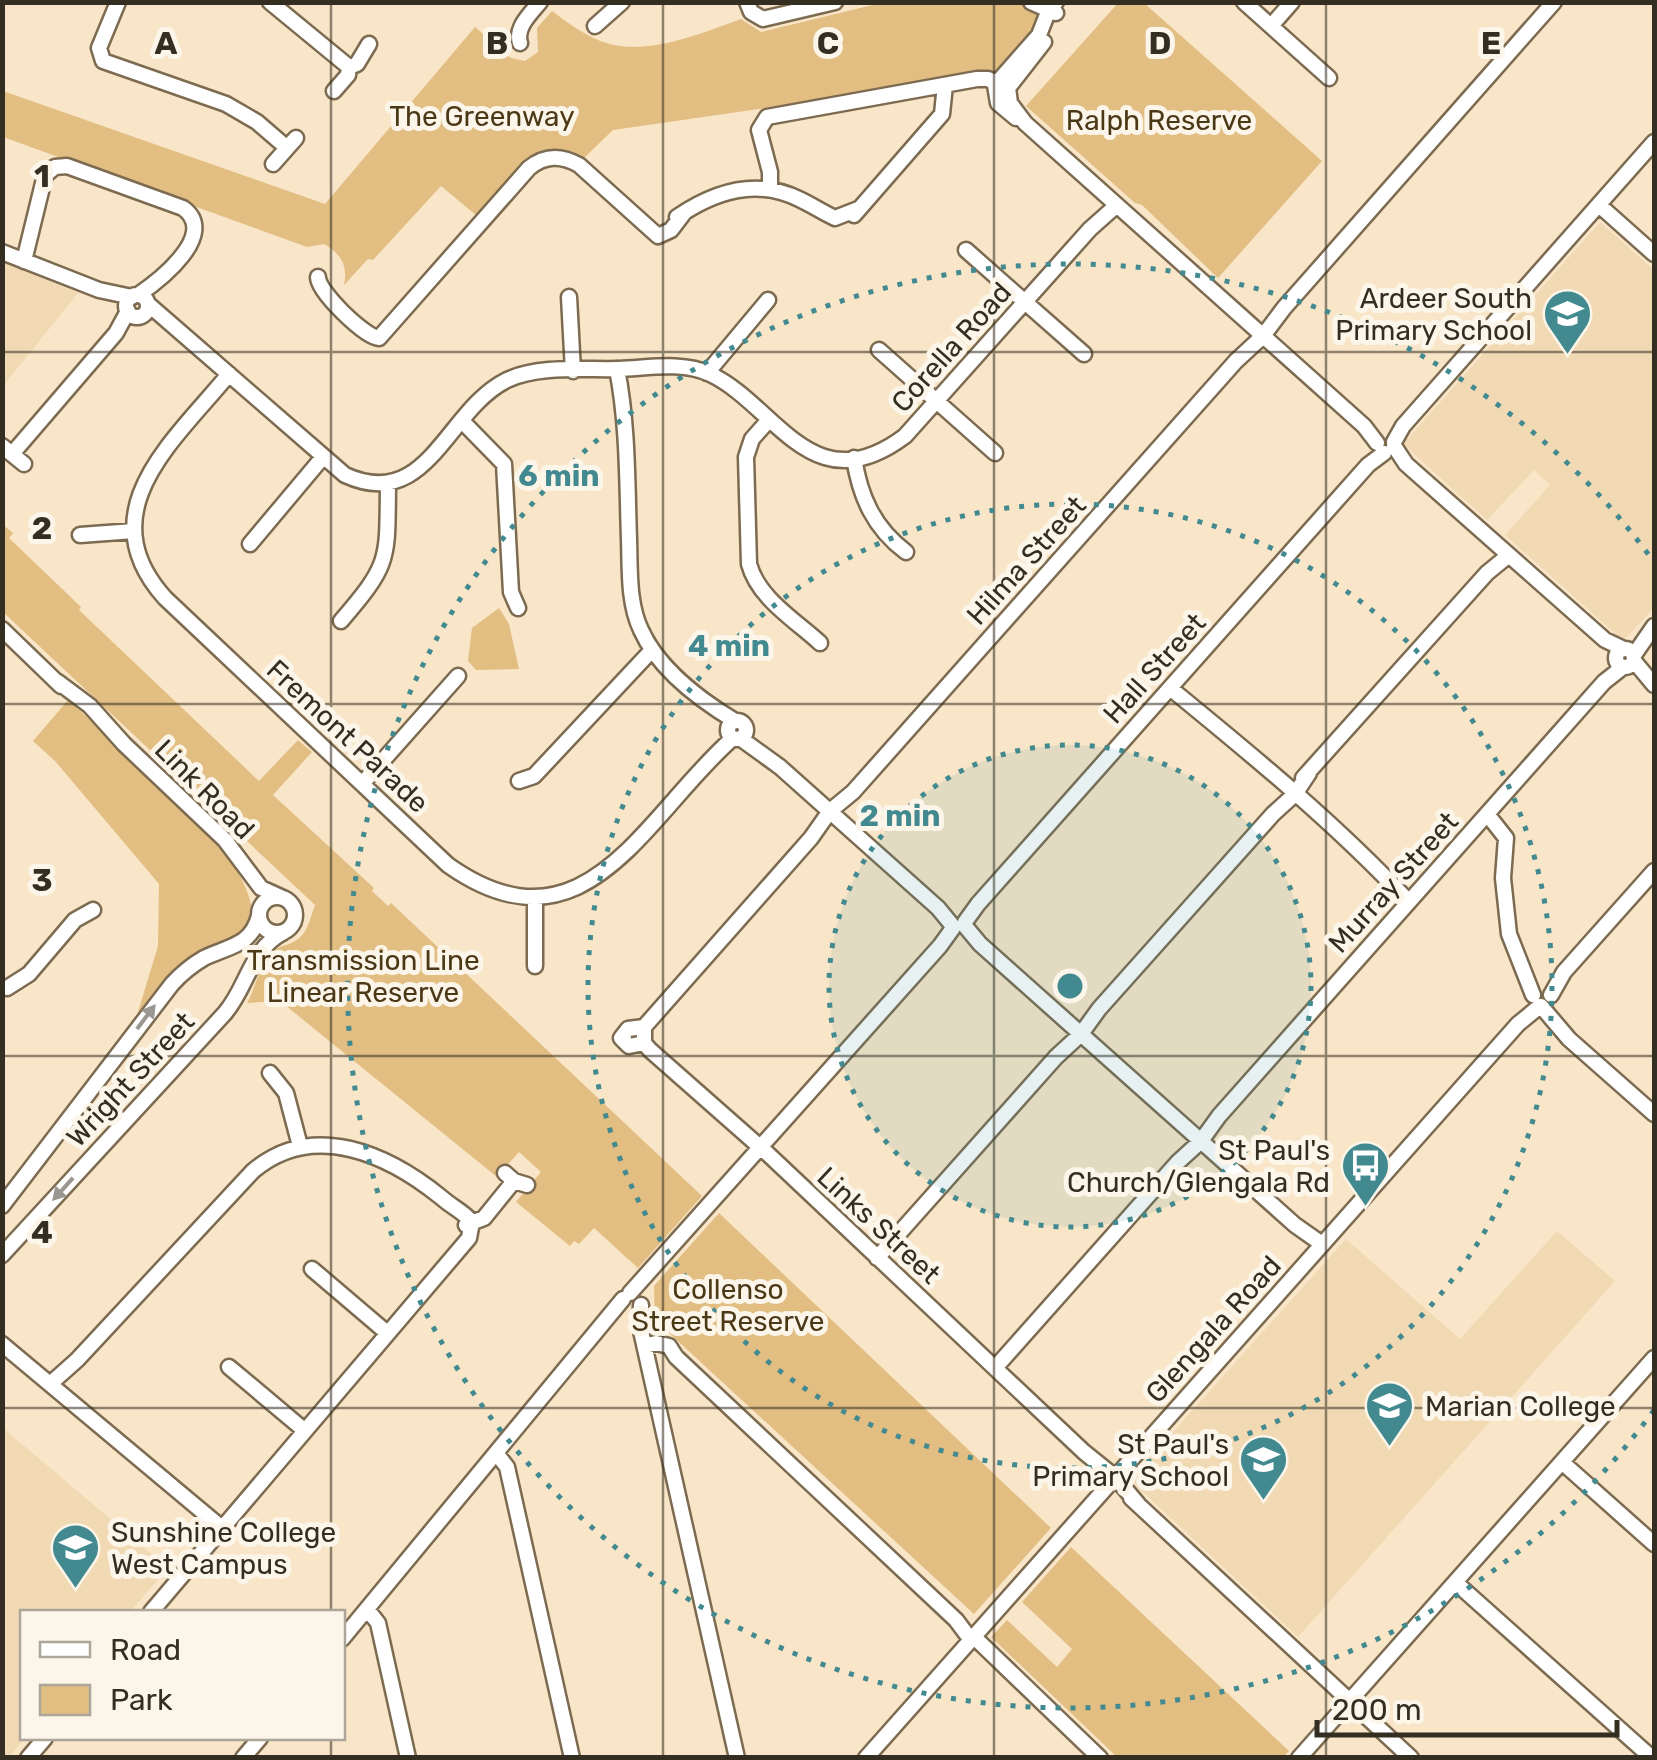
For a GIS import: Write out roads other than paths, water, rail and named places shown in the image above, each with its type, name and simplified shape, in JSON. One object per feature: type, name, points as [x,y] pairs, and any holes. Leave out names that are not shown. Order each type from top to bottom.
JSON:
[{"type":"street","points":[[118,2],[101,39],[99,57],[226,104],[291,142],[273,164]]},
{"type":"street","points":[[270,2],[348,67]]},
{"type":"street","points":[[520,44],[520,28],[540,2]]},
{"type":"street","points":[[595,26],[622,2]]},
{"type":"street","points":[[748,2],[750,12],[763,19],[835,2]]},
{"type":"street","points":[[998,86],[1050,34],[1054,7],[1031,2]]},
{"type":"street","points":[[1244,2],[1328,78]]},
{"type":"street","points":[[1271,26],[1292,2]]},
{"type":"street","name":"Hilma Street","points":[[643,1035],[811,838],[1554,2]]},
{"type":"street","points":[[348,67],[358,64],[369,44]]},
{"type":"street","points":[[334,91],[348,75],[348,67]]},
{"type":"street","points":[[765,189],[764,146],[770,124],[788,114],[962,82],[998,86],[1025,124],[1651,682]]},
{"type":"street","points":[[318,277],[319,288],[355,321],[372,329],[394,318],[522,176],[539,161],[558,157],[575,162],[640,219],[662,226],[722,192],[765,189],[796,197],[836,226],[847,224],[944,108],[940,86]]},
{"type":"street","name":"Hall Street","points":[[632,1303],[650,1273],[1654,142]]},
{"type":"street","points":[[13,455],[160,280],[194,236],[195,223],[190,212],[66,166],[54,168],[45,175],[24,261]]},
{"type":"street","name":"Corella Road","points":[[854,458],[900,440],[1114,202]]},
{"type":"street","points":[[1599,205],[1654,254]]},
{"type":"street","points":[[966,250],[1084,354]]},
{"type":"street","points":[[2,252],[138,306],[176,327],[323,457],[358,481],[388,485],[413,474],[488,392],[530,373],[685,367],[707,373],[726,384],[795,444],[813,452],[854,458],[870,512],[884,533],[906,552]]},
{"type":"street","points":[[569,296],[573,371]]},
{"type":"street","points":[[707,373],[768,300]]},
{"type":"street","points":[[879,350],[994,453]]},
{"type":"street","points":[[622,369],[632,595],[640,630],[652,650],[735,732],[833,814],[1320,1246]]},
{"type":"street","points":[[80,535],[134,532],[136,503],[152,466],[229,374]]},
{"type":"street","points":[[462,421],[504,464],[510,592],[518,608]]},
{"type":"street","points":[[768,421],[752,439],[746,457],[748,564],[753,580],[764,592],[820,642]]},
{"type":"street","points":[[250,544],[323,457]]},
{"type":"street","points":[[340,621],[375,581],[384,563],[388,485]]},
{"type":"street","name":"Fremont Parade","points":[[134,532],[147,574],[165,598],[448,865],[493,891],[534,897],[566,892],[611,868],[735,732]]},
{"type":"street","points":[[877,1258],[1506,552]]},
{"type":"street","name":"Link Road","points":[[2,629],[58,682],[90,706],[124,744],[225,840],[264,890],[283,898]]},
{"type":"street","name":"Murray Street","points":[[994,1368],[1650,632]]},
{"type":"street","points":[[520,781],[534,776],[652,650]]},
{"type":"street","points":[[362,784],[458,676]]},
{"type":"street","points":[[1172,685],[1412,899]]},
{"type":"street","points":[[1487,814],[1506,838],[1506,909],[1512,947],[1523,972],[1558,1026],[1654,1114]]},
{"type":"street","name":"Link Road","points":[[247,871],[259,915]]},
{"type":"street","name":"Glengala Road","points":[[868,1757],[1654,871]]},
{"type":"street","points":[[1641,886],[1654,898]]},
{"type":"street","points":[[534,897],[535,966]]},
{"type":"street","points":[[283,898],[294,906],[296,916],[284,932],[268,931],[259,915],[268,900],[283,898]]},
{"type":"street","points":[[4,989],[29,974],[75,920],[92,910]]},
{"type":"street","name":"Wright Street","points":[[2,1206],[172,984],[195,963],[245,941],[259,915]]},
{"type":"street","name":"Wright Street","points":[[2,1255],[225,1013],[241,992],[259,950],[284,932]]},
{"type":"street","name":"Links Street","points":[[643,1035],[1411,1758]]},
{"type":"street","points":[[270,1073],[286,1093],[300,1146]]},
{"type":"street","points":[[54,1387],[253,1171],[280,1152],[300,1146],[340,1145],[362,1152],[422,1184],[470,1223]]},
{"type":"street","points":[[152,1610],[454,1251],[470,1223],[491,1208],[515,1180]]},
{"type":"street","points":[[312,1269],[386,1332]]},
{"type":"street","points":[[345,1635],[606,1322],[632,1303],[646,1349],[736,1758]]},
{"type":"street","points":[[2,1344],[222,1528]]},
{"type":"street","points":[[646,1349],[666,1344],[1100,1758]]},
{"type":"street","points":[[1299,1758],[1654,1358]]},
{"type":"street","points":[[229,1367],[304,1430]]},
{"type":"street","points":[[496,1454],[507,1466],[572,1758]]},
{"type":"street","points":[[1563,1463],[1654,1544]]},
{"type":"street","points":[[1455,1582],[1652,1758]]},
{"type":"street","points":[[367,1609],[378,1624],[408,1758]]},
{"type":"place","name":"Ardeer South Primary School","points":[[1567,356]]},
{"type":"place","name":"St Paul's Church/Glengala Rd","points":[[1365,1208]]},
{"type":"place","name":"Marian College","points":[[1390,1448]]},
{"type":"place","name":"St Paul's Primary School","points":[[1264,1502]]},
{"type":"place","name":"Sunshine College West Campus","points":[[76,1590]]},
{"type":"park label","name":"The Greenway","points":[[482,116]]},
{"type":"park label","name":"Ralph Reserve","points":[[1159,120]]},
{"type":"park label","name":"Transmission Line Linear Reserve","points":[[363,976]]},
{"type":"park label","name":"Collenso Street Reserve","points":[[728,1305]]}]
